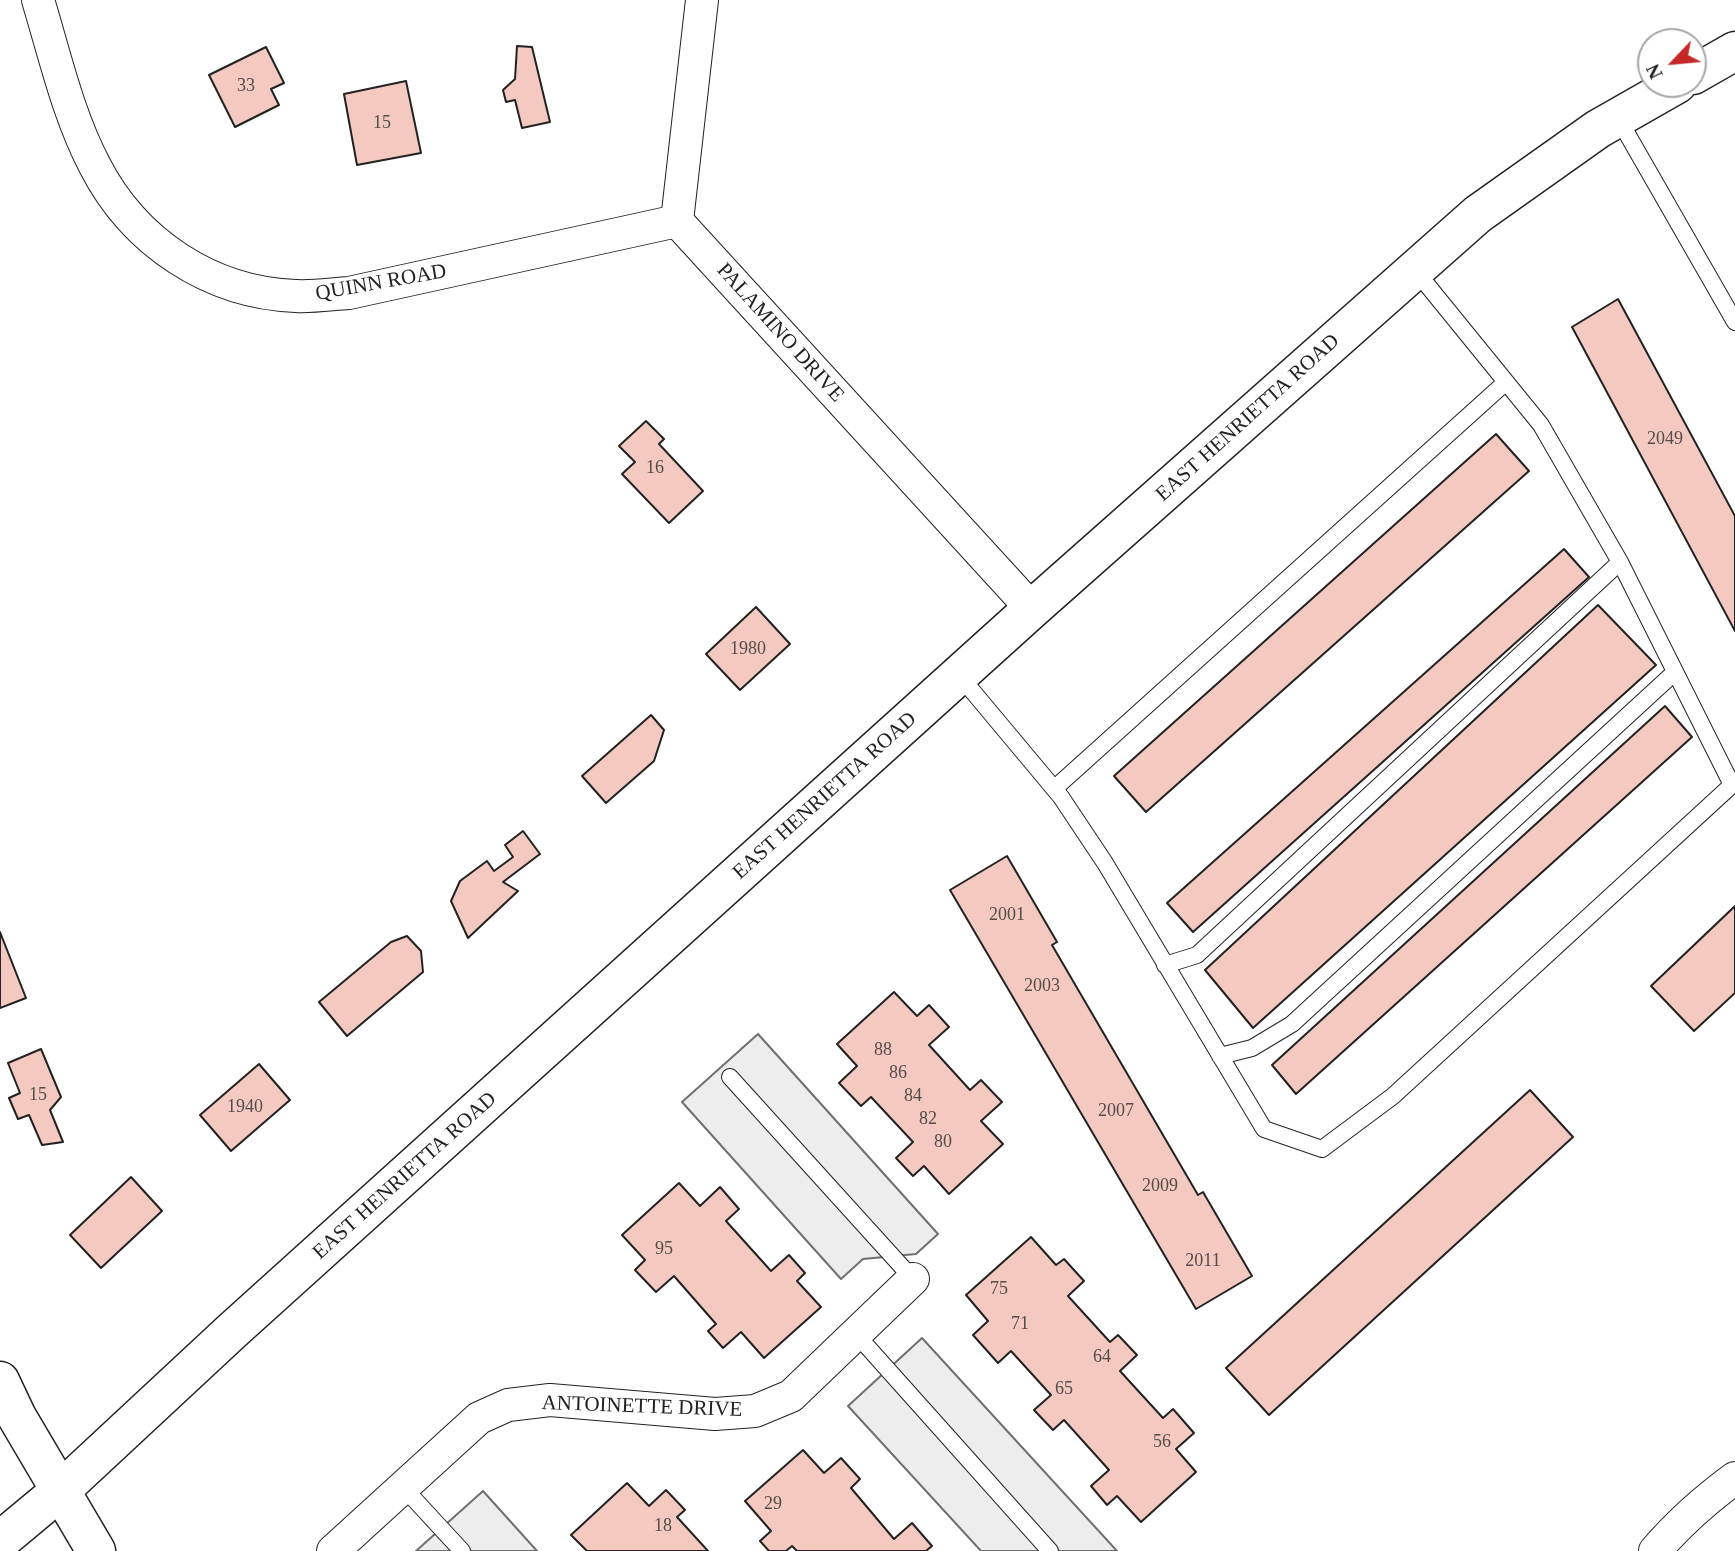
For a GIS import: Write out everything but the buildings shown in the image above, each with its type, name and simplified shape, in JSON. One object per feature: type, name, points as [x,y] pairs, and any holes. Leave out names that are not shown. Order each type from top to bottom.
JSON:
[{"type":"main road","points":[[1707,67],[1735,51]]},
{"type":"main road","name":"EAST HENRIETTA ROAD","points":[[0,1541],[60,1491],[253,1313],[1032,609],[1478,214],[1598,129],[1653,98]]},
{"type":"main road","points":[[0,1381],[17,1417],[96,1551]]},
{"type":"street","name":"QUINN ROAD","points":[[38,0],[71,110],[96,167],[126,213],[159,247],[202,273],[245,290],[296,297],[349,293],[677,221]]},
{"type":"street","points":[[677,221],[702,0]]},
{"type":"street","name":"PALAMINO DRIVE","points":[[677,221],[1032,609]]},
{"type":"street","name":"ANTOINETTE DRIVE","points":[[333,1551],[479,1418],[508,1405],[550,1400],[715,1413],[755,1411],[791,1396],[913,1279]]},
{"type":"street","points":[[1655,1551],[1672,1530],[1703,1502],[1735,1479]]},
{"type":"lane","points":[[1618,118],[1735,322]]},
{"type":"lane","points":[[959,676],[1055,788],[1105,863],[1264,1129],[1322,1149],[1392,1096],[1732,785],[1620,562],[1541,425],[1415,270]]},
{"type":"lane","points":[[1055,788],[1506,382]]},
{"type":"lane","points":[[1165,965],[1197,955],[1620,562]]},
{"type":"lane","points":[[1220,1056],[1252,1048],[1292,1024],[1675,672]]},
{"type":"lane","points":[[730,1077],[913,1279]]},
{"type":"lane","points":[[856,1334],[1050,1551]]},
{"type":"lane","points":[[403,1487],[463,1551]]},
{"type":"shaded area","points":[[758,1034],[938,1234],[916,1254],[863,1259],[841,1279],[682,1102]]},
{"type":"shaded area","points":[[922,1338],[1117,1551],[981,1551],[848,1406]]},
{"type":"shaded area","points":[[483,1491],[537,1551],[416,1551]]}]
